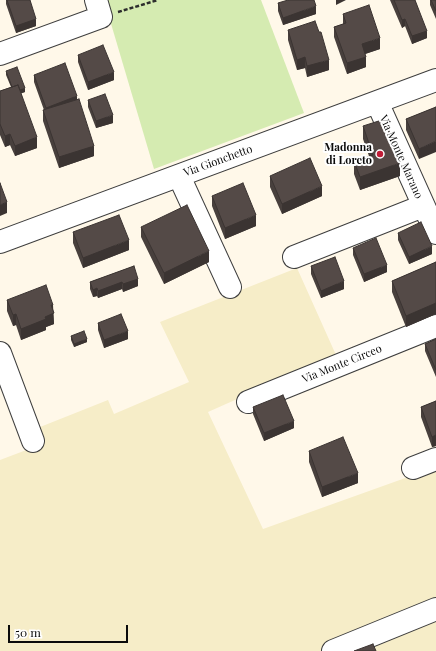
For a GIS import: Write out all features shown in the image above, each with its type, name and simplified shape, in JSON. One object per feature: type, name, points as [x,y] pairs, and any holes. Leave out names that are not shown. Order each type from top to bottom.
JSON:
[{"type":"street","points":[[0,54],[99,8]]},
{"type":"street","name":"Via Gionchetto","points":[[0,242],[436,80]]},
{"type":"street","name":"Via Monte Marano","points":[[377,102],[436,233]]},
{"type":"street","points":[[179,176],[230,287]]},
{"type":"street","points":[[294,257],[423,206]]},
{"type":"street","name":"Via Monte Circeo","points":[[248,402],[436,326]]},
{"type":"street","points":[[0,354],[33,441]]},
{"type":"street","points":[[413,468],[436,459]]},
{"type":"street","points":[[333,651],[436,609]]},
{"type":"path","points":[[99,8],[158,0]]},
{"type":"shaded area","points":[[297,268],[336,355],[208,412],[263,529],[436,467],[436,651],[0,651],[0,460],[29,449],[25,433],[108,400],[114,414],[189,382],[160,322]]},
{"type":"green space","points":[[104,0],[261,0],[304,113],[154,169]]},
{"type":"building","points":[[7,0],[30,0],[36,19],[16,26]]},
{"type":"building","points":[[288,0],[314,0],[316,6],[283,18],[278,3]]},
{"type":"building","points":[[394,0],[415,0],[427,31],[412,36],[405,19],[402,20]]},
{"type":"building","points":[[431,0],[436,0],[436,11]]},
{"type":"building","points":[[369,5],[380,38],[362,44],[366,57],[347,63],[334,27],[346,23],[343,14]]},
{"type":"building","points":[[315,21],[319,32],[321,32],[329,60],[307,66],[305,57],[297,60],[288,30]]},
{"type":"building","points":[[103,45],[114,72],[88,82],[78,55]]},
{"type":"building","points":[[65,63],[77,96],[46,108],[34,75]]},
{"type":"building","points":[[17,67],[25,88],[20,90],[18,85],[12,87],[6,71]]},
{"type":"building","points":[[18,85],[37,137],[15,146],[10,134],[5,136],[0,124],[0,91]]},
{"type":"building","points":[[105,94],[113,115],[96,121],[88,100]]},
{"type":"building","points":[[79,99],[94,146],[59,157],[43,110]]},
{"type":"building","points":[[436,107],[436,141],[419,149],[406,119]]},
{"type":"building","points":[[385,119],[400,163],[360,177],[354,161],[373,155],[363,126]]},
{"type":"building","points":[[310,158],[322,186],[282,204],[270,176]]},
{"type":"building","points":[[0,183],[7,202],[0,205]]},
{"type":"building","points":[[243,183],[256,215],[225,228],[212,196]]},
{"type":"building","points":[[187,205],[209,251],[164,273],[141,227]]},
{"type":"building","points":[[119,215],[129,240],[83,258],[73,232]]},
{"type":"building","points":[[421,222],[432,246],[409,257],[398,233]]},
{"type":"building","points":[[376,238],[387,265],[364,274],[353,248]]},
{"type":"building","points":[[335,257],[344,281],[321,291],[311,266]]},
{"type":"building","points":[[436,262],[436,303],[406,316],[392,281]]},
{"type":"building","points":[[134,266],[138,279],[123,284],[122,282],[98,291],[97,288],[93,290],[90,282]]},
{"type":"building","points":[[46,285],[53,305],[51,305],[54,313],[45,317],[46,319],[21,329],[16,314],[13,315],[7,300]]},
{"type":"building","points":[[121,314],[128,331],[104,340],[98,323]]},
{"type":"building","points":[[84,331],[87,339],[74,344],[71,336]]},
{"type":"building","points":[[436,339],[436,370],[425,344]]},
{"type":"building","points":[[283,395],[294,421],[264,433],[253,407]]},
{"type":"building","points":[[436,401],[436,435],[432,437],[421,407]]},
{"type":"building","points":[[343,437],[358,473],[322,487],[309,451]]},
{"type":"building","points":[[373,644],[376,651],[354,651]]},
{"type":"place","name":"Madonna di Loreto","points":[[380,154]]}]
